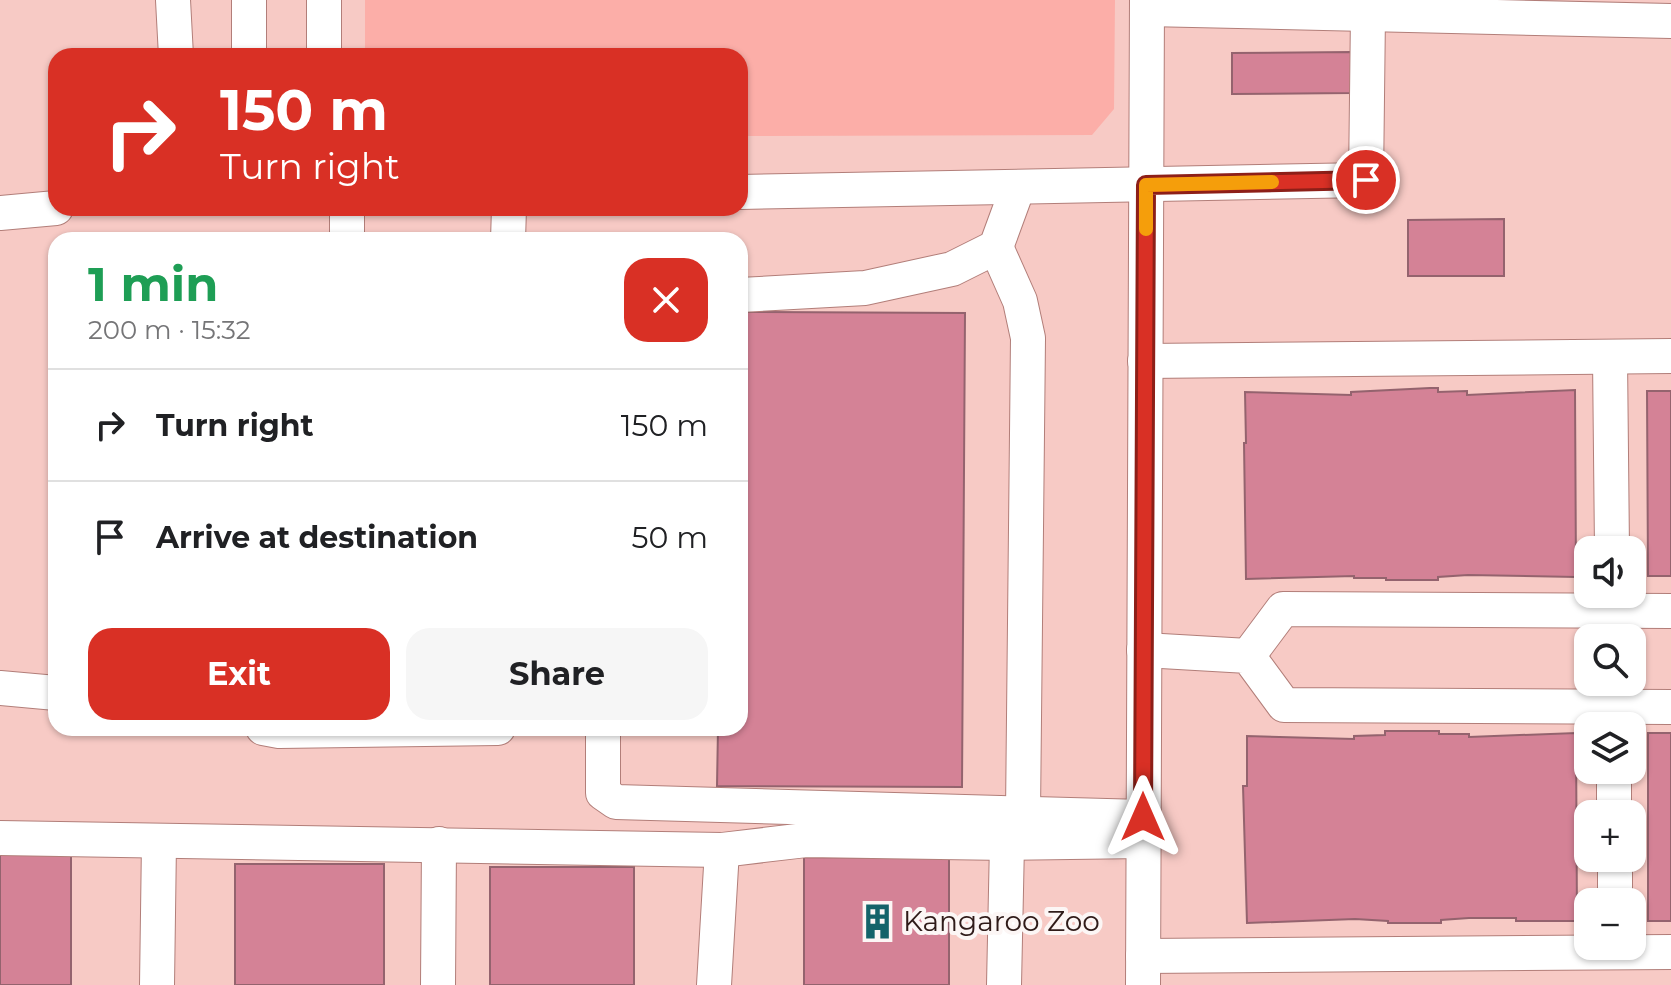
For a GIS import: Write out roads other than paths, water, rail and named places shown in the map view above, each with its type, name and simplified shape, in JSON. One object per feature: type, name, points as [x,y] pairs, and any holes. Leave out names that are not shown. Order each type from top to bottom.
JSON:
[{"type":"street","points":[[173,0],[176,48]]},
{"type":"street","points":[[249,0],[249,48]]},
{"type":"street","points":[[324,0],[324,48]]},
{"type":"street","points":[[1574,951],[1143,970],[1147,4],[1671,21]]},
{"type":"street","points":[[748,192],[1366,180],[1368,13]]},
{"type":"street","points":[[748,295],[865,288],[952,269],[996,247],[1018,187]]},
{"type":"street","points":[[0,213],[48,209]]},
{"type":"street","points":[[996,247],[1020,301],[1028,338],[1023,813]]},
{"type":"street","points":[[1145,361],[1671,356]]},
{"type":"street","points":[[1610,357],[1612,536]]},
{"type":"street","points":[[1248,656],[1283,609],[1613,614],[1671,611]]},
{"type":"street","points":[[1144,650],[1248,656]]},
{"type":"street","points":[[1248,656],[1284,705],[1671,707]]},
{"type":"street","points":[[0,688],[48,692]]},
{"type":"street","points":[[603,736],[603,793],[616,802],[1023,813],[1143,829]]},
{"type":"street","points":[[0,838],[722,850],[806,840],[1007,843],[1143,829]]},
{"type":"street","points":[[157,985],[159,842]]},
{"type":"street","points":[[1004,985],[1007,843]]},
{"type":"street","points":[[438,985],[439,844]]},
{"type":"street","points":[[714,985],[722,850]]},
{"type":"street","points":[[1646,951],[1671,952]]},
{"type":"place","name":"Kangaroo Zoo","points":[[877,921]]}]
